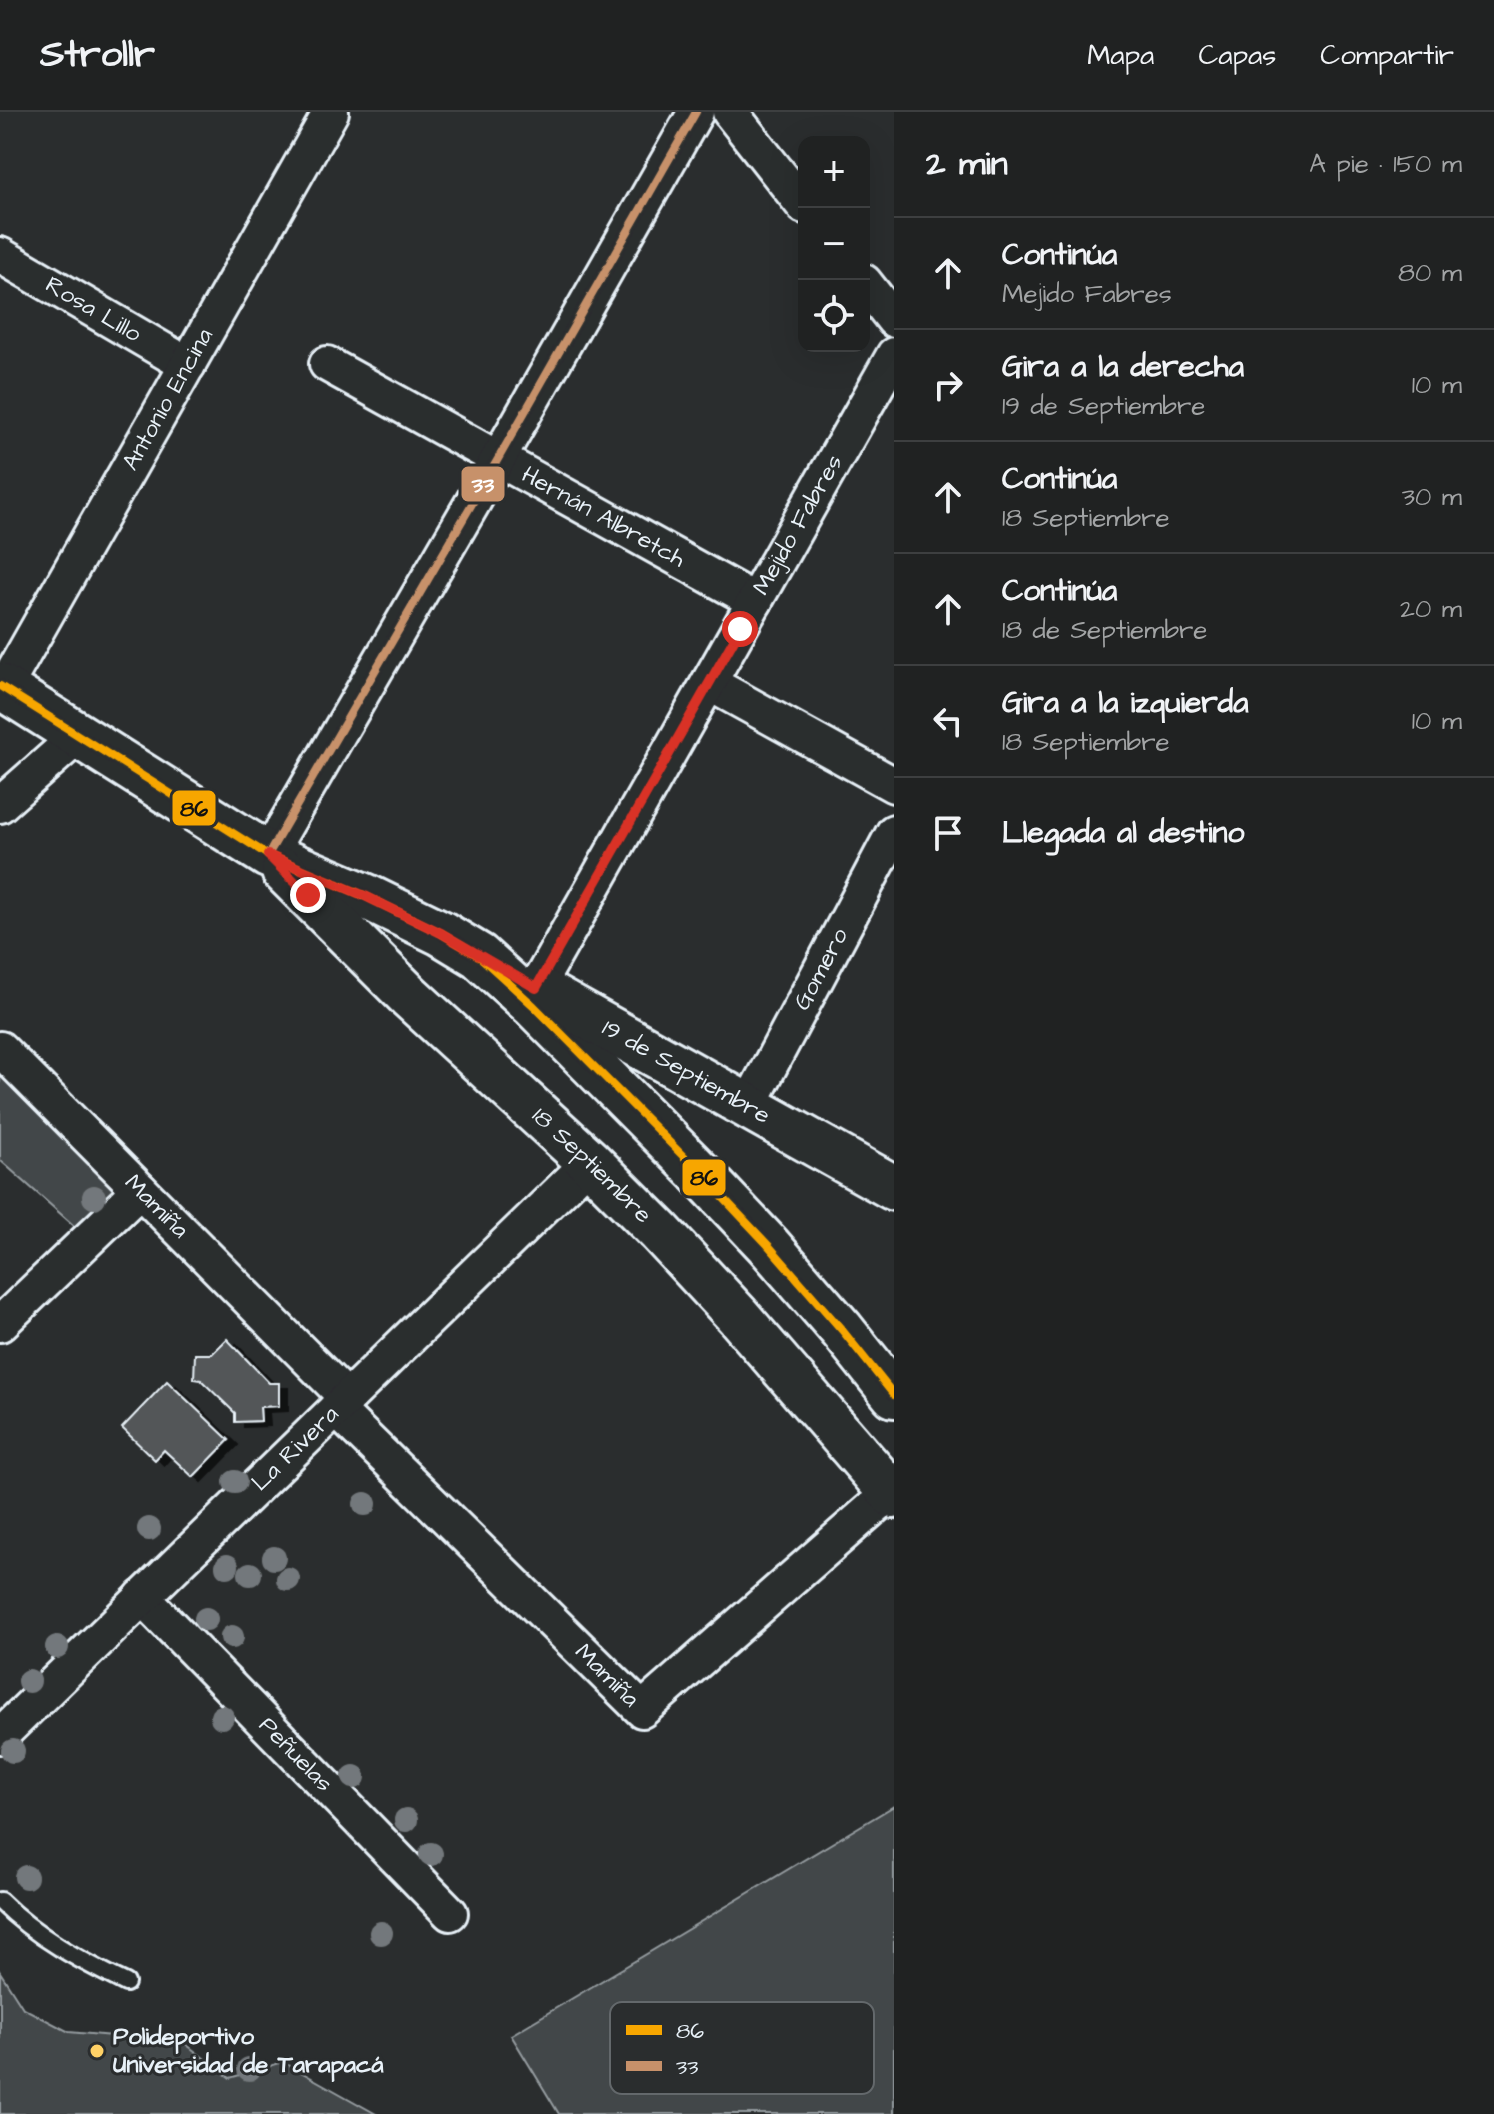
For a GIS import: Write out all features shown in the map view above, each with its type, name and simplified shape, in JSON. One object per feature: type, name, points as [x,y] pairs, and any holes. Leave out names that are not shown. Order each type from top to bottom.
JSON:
[{"type":"main road","points":[[2,687],[268,855],[365,896],[441,933],[479,956],[534,1006],[699,1172],[768,1245],[894,1395]]},
{"type":"main road","name":"18 Septiembre","points":[[268,855],[409,996],[590,1162],[660,1232],[738,1316],[893,1494]]},
{"type":"main road","name":"19 de Septiembre","points":[[479,956],[894,1188]]},
{"type":"street","name":"Antonio Encina","points":[[2,687],[331,112]]},
{"type":"street","points":[[268,855],[696,112]]},
{"type":"street","points":[[730,112],[798,198]]},
{"type":"street","name":"Rosa Lillo","points":[[0,255],[188,365]]},
{"type":"street","points":[[870,290],[894,320]]},
{"type":"street","name":"Mejido Fabres","points":[[536,988],[894,355]]},
{"type":"street","name":"Hernán Albretch","points":[[327,364],[755,601]]},
{"type":"street","points":[[709,683],[894,785]]},
{"type":"street","points":[[0,805],[78,736]]},
{"type":"street","name":"Gomero","points":[[748,1107],[894,832]]},
{"type":"street","name":"Mamiña","points":[[0,1049],[642,1710],[893,1494]]},
{"type":"street","name":"La Rivera","points":[[0,1736],[590,1162]]},
{"type":"street","points":[[0,1324],[140,1190]]},
{"type":"street","name":"Peñuelas","points":[[142,1597],[450,1913]]},
{"type":"lane","points":[[0,1901],[61,1948],[126,1983]]},
{"type":"shaded area","points":[[0,1070],[135,1205],[81,1232],[0,1160]]},
{"type":"shaded area","points":[[894,1806],[894,2114],[559,2114],[511,2035]]},
{"type":"shaded area","name":"Polideportivo Universidad de Tarapacá","points":[[0,1972],[23,2008],[69,2032],[179,2039],[230,2078],[283,2062],[376,2114],[0,2114]]},
{"type":"building","points":[[227,1339],[269,1383],[279,1383],[279,1406],[260,1407],[261,1421],[235,1422],[235,1413],[201,1380],[194,1379],[195,1354],[212,1354]]},
{"type":"building","points":[[167,1381],[229,1440],[193,1477],[164,1450],[155,1460],[122,1428]]},
{"type":"transit line","name":"33","points":[[268,855],[696,112]]},
{"type":"transit line","name":"86","points":[[0,686],[268,855],[365,896],[441,933],[479,956],[534,1006],[699,1172],[768,1245],[894,1395]]},
{"type":"place","name":"Polideportivo Universidad de Tarapacá","points":[[97,2051]]},
{"type":"route","points":[[308,895],[268,855],[365,896],[441,933],[536,988],[740,629]]}]
